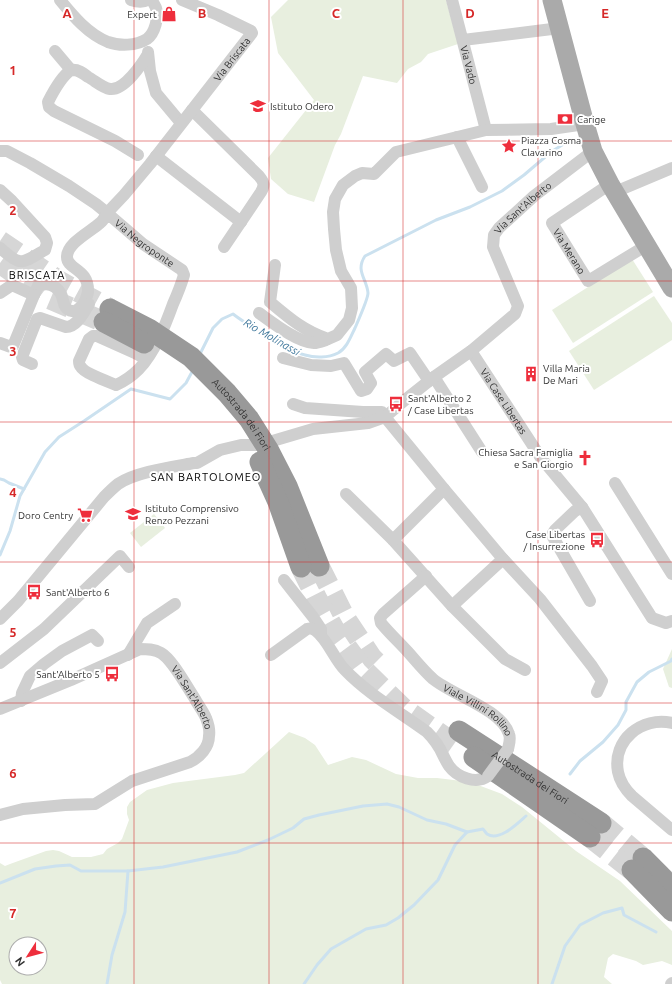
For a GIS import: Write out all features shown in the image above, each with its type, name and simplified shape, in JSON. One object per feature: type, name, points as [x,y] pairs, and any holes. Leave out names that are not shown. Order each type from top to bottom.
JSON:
[{"type":"highway","name":"Autostrada dei Fiori","points":[[107,315],[144,343],[182,367],[218,402],[256,453],[278,502],[310,566]]},
{"type":"highway","name":"Autostrada dei Fiori","points":[[457,738],[596,830]]},
{"type":"highway","points":[[672,887],[637,864],[672,911]]},
{"type":"main road","points":[[552,0],[584,124],[593,151],[612,188],[672,288]]},
{"type":"street","points":[[60,0],[86,29],[94,35],[115,44],[135,43],[147,39],[153,30],[157,18],[156,8],[152,0]]},
{"type":"street","points":[[131,0],[141,2],[148,0]]},
{"type":"street","name":"Via Briscata","points":[[107,213],[156,156],[252,33],[251,31],[218,15],[182,0]]},
{"type":"street","name":"Via Vado","points":[[456,1],[463,40],[486,130]]},
{"type":"street","points":[[463,40],[560,28]]},
{"type":"street","points":[[147,39],[150,71],[156,93],[181,123]]},
{"type":"street","points":[[55,51],[71,70]]},
{"type":"street","points":[[138,155],[115,141],[54,111],[48,102],[64,77],[71,70],[78,70],[107,88],[113,89],[120,86],[140,67],[148,54]]},
{"type":"street","points":[[192,110],[253,170],[263,182],[263,188],[224,247]]},
{"type":"street","points":[[259,313],[286,332],[301,340],[315,343],[337,335],[349,320],[352,308],[351,288],[341,271],[336,250],[333,212],[336,198],[343,185],[359,174],[374,174],[396,152],[486,130],[551,129],[584,124]]},
{"type":"street","points":[[457,137],[482,187]]},
{"type":"street","name":"Via Negroponte","points":[[0,151],[7,151],[69,186],[96,204],[143,244],[182,270],[184,275],[181,284],[157,342],[146,359],[140,368],[133,375],[116,385],[83,370],[79,361],[89,338],[93,336],[97,336],[135,352],[146,359]]},
{"type":"street","name":"Via Sant'Alberto","points":[[0,618],[18,601],[104,498],[117,485],[131,477],[197,463],[220,450],[241,445],[259,445],[313,429],[368,424],[385,417],[431,379],[471,351],[514,314],[518,306],[493,247],[494,235],[534,196],[593,151]]},
{"type":"street","points":[[156,156],[241,222]]},
{"type":"street","points":[[612,188],[672,168]]},
{"type":"street","name":"Via Merano","points":[[612,188],[552,223],[588,281],[647,245]]},
{"type":"street","points":[[0,190],[30,220],[45,237],[47,243],[45,250],[34,257],[22,261],[16,261],[0,248]]},
{"type":"street","name":"Via Negroponte","points":[[88,286],[81,272],[69,264],[67,255],[72,246],[102,222],[107,213]]},
{"type":"street","points":[[274,265],[270,302],[293,322],[316,335],[328,339]]},
{"type":"street","points":[[0,343],[11,347],[14,346],[37,288],[42,284],[52,285],[59,291],[65,308],[70,311],[74,311],[81,307],[88,294],[88,286]]},
{"type":"street","points":[[0,293],[12,285],[34,295]]},
{"type":"street","points":[[32,364],[23,360],[22,357],[37,319],[40,318],[66,327],[71,326],[81,317],[90,301],[91,294],[88,286]]},
{"type":"street","name":"Via Case Libertas","points":[[471,351],[541,458],[582,507],[652,618],[666,623],[672,621]]},
{"type":"street","points":[[283,358],[311,365],[331,366],[344,363],[361,391],[367,389],[371,382],[365,372],[386,354],[394,361],[410,353],[431,379],[482,452]]},
{"type":"street","points":[[292,404],[305,408],[382,412],[503,560],[540,599],[592,666],[602,681],[597,692]]},
{"type":"street","points":[[615,483],[672,574]]},
{"type":"street","points":[[393,540],[444,489]]},
{"type":"street","points":[[346,494],[393,540],[452,606],[506,659],[525,670]]},
{"type":"street","points":[[582,507],[575,511],[554,530],[553,537],[590,601]]},
{"type":"street","points":[[0,663],[44,629],[120,556],[129,567]]},
{"type":"street","points":[[452,606],[503,560]]},
{"type":"street","name":"Viale Villini Rollino","points":[[284,580],[321,629],[321,636],[343,668],[361,685],[427,732],[433,738],[450,767],[459,774],[478,781],[488,776],[508,749],[510,740],[509,734],[504,725],[490,712],[433,678],[381,623],[380,618],[382,614],[426,576]]},
{"type":"street","points":[[128,655],[147,623],[175,604]]},
{"type":"street","points":[[271,655],[307,629],[313,629],[321,636]]},
{"type":"street","points":[[20,701],[30,676],[44,664],[62,651],[92,635],[98,641]]},
{"type":"street","name":"Via Sant'Alberto","points":[[0,709],[71,680],[140,649],[148,649],[160,652],[166,656],[182,678],[205,717],[209,727],[210,736],[204,750],[190,762],[132,780],[95,804],[27,808],[0,815]]},
{"type":"street","points":[[672,723],[646,723],[634,730],[625,739],[617,758],[618,772],[626,790],[672,830]]},
{"type":"green space","points":[[288,0],[446,0],[458,44],[428,54],[421,62],[408,69],[397,83],[363,76],[314,202],[288,194],[271,179],[268,158],[314,100],[278,53],[271,17]]},
{"type":"green space","points":[[632,259],[653,292],[573,343],[552,310]]},
{"type":"green space","points":[[654,296],[672,323],[672,340],[594,390],[569,351]]},
{"type":"green space","points":[[154,514],[165,528],[141,547],[130,533]]},
{"type":"green space","points":[[672,649],[672,688],[669,687],[663,669]]},
{"type":"green space","points":[[289,732],[305,738],[315,745],[328,765],[352,757],[366,760],[396,774],[418,778],[437,778],[470,782],[502,794],[522,807],[576,851],[620,881],[672,931],[672,965],[662,961],[643,965],[636,961],[613,954],[608,958],[604,977],[612,984],[2,984],[0,980],[0,863],[5,866],[46,851],[53,850],[72,857],[91,857],[103,854],[107,849],[122,839],[129,820],[127,807],[130,802],[147,790],[173,783],[244,773]]},
{"type":"waterway","name":"Rio Molinassi","points":[[199,356],[213,328],[222,319],[233,314],[258,331],[297,353],[317,357],[326,357],[338,353],[344,348],[350,338],[368,296],[361,271],[362,261],[365,256],[436,220],[470,207],[502,191],[551,152],[570,140]]},
{"type":"waterway","name":"Rio Molinassi","points":[[0,555],[10,531],[20,496],[45,452],[59,437],[131,389],[170,399],[186,383],[193,370]]},
{"type":"waterway","points":[[0,479],[24,489]]},
{"type":"waterway","points":[[570,774],[580,761],[603,742],[618,725],[626,710],[626,702],[637,682],[649,672],[671,661],[672,659]]},
{"type":"waterway","points":[[0,883],[35,869],[56,866],[70,865],[81,871],[128,871],[163,867],[237,852],[293,828],[304,819],[363,806],[387,804],[399,807],[427,820],[446,824],[467,832],[483,829],[487,834],[492,836],[497,836],[508,831],[526,816]]},
{"type":"waterway","points":[[304,984],[317,965],[331,949],[366,929],[386,925],[398,918],[414,905],[438,880],[455,845],[467,832]]},
{"type":"waterway","points":[[107,984],[112,955],[125,912],[128,871]]},
{"type":"waterway","points":[[552,984],[565,946],[580,925],[603,913],[622,908],[624,915],[656,932]]},
{"type":"tunnel","points":[[0,241],[59,281],[110,309]]},
{"type":"tunnel","points":[[0,263],[48,298],[104,322]]},
{"type":"tunnel","points":[[319,566],[345,618],[376,662]]},
{"type":"tunnel","points":[[301,567],[337,634],[363,669],[403,708],[456,745]]},
{"type":"tunnel","points":[[601,823],[643,858]]},
{"type":"tunnel","points":[[590,837],[632,870]]},
{"type":"place","name":"Expert","points":[[169,14]]},
{"type":"place","name":"Istituto Odero","points":[[258,106]]},
{"type":"place","name":"Carige","points":[[565,119]]},
{"type":"place","name":"Piazza Cosma Clavarino","points":[[509,146]]},
{"type":"place","name":"Villa Maria De Mari","points":[[531,374]]},
{"type":"place","name":"Sant'Alberto 2 / Case Libertas","points":[[396,404]]},
{"type":"place","name":"Chiesa Sacra Famiglia e San Giorgio","points":[[585,458]]},
{"type":"place","name":"Istituto Comprensivo Renzo Pezzani","points":[[133,514]]},
{"type":"place","name":"Doro Centry","points":[[85,515]]},
{"type":"place","name":"Case Libertas / Insurrezione","points":[[597,540]]},
{"type":"place","name":"Sant'Alberto 6","points":[[34,592]]},
{"type":"place","name":"Sant'Alberto 5","points":[[112,674]]},
{"type":"district","name":"BRISCATA","points":[[37,275]]},
{"type":"district","name":"SAN BARTOLOMEO","points":[[206,477]]}]
